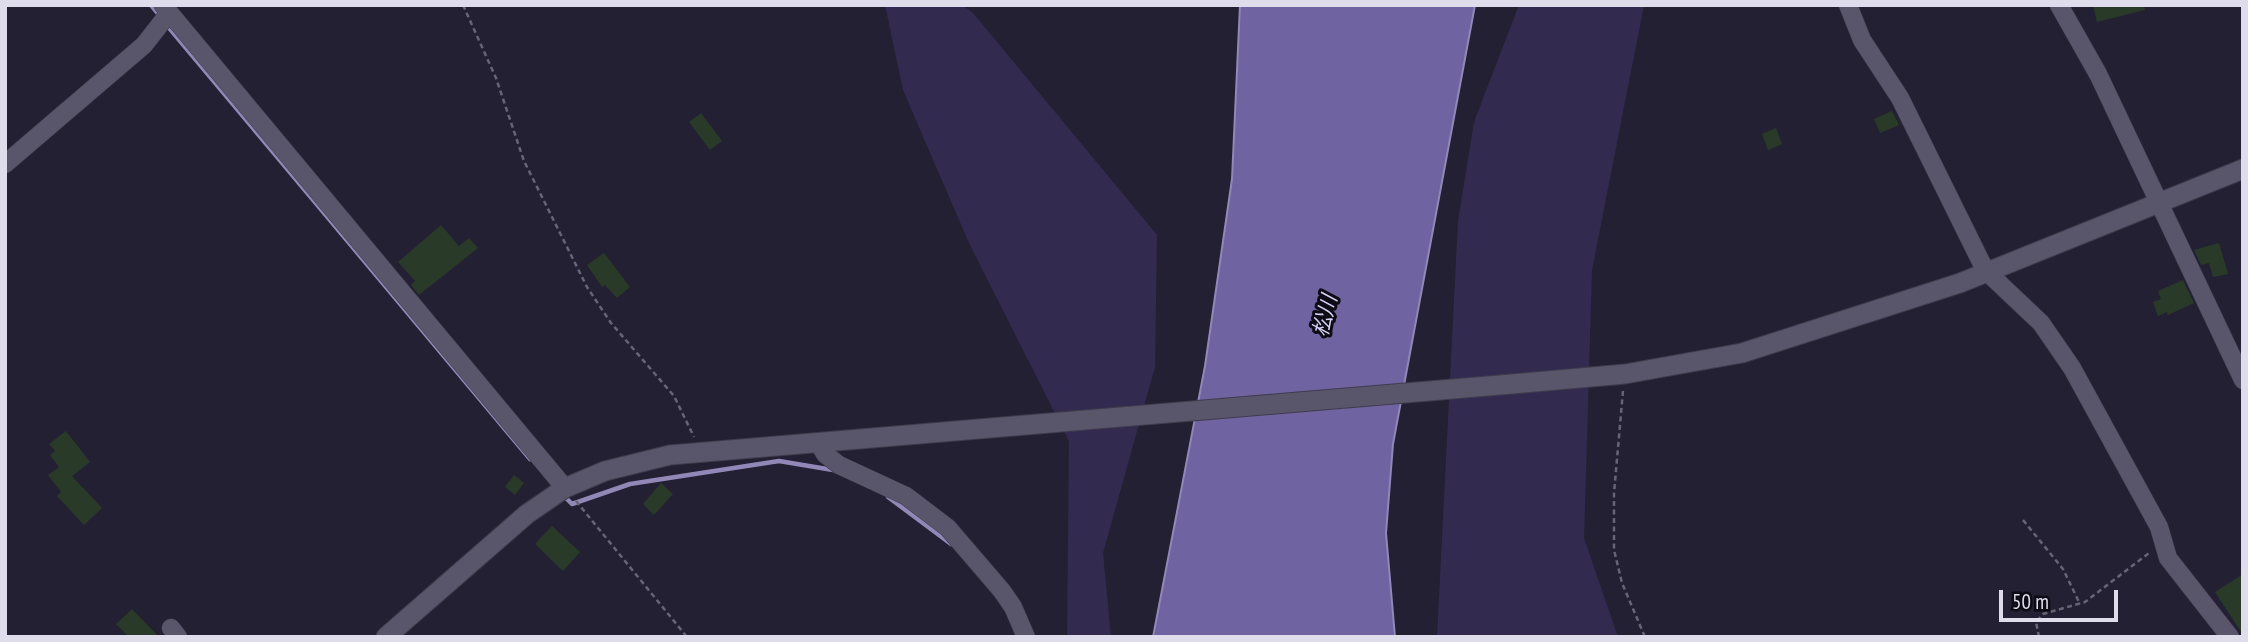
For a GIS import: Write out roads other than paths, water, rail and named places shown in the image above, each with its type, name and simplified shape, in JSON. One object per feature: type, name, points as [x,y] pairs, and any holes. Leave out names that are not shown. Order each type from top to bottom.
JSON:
[{"type":"street","points":[[1848,5],[1862,40],[1900,99],[1988,272],[2041,323],[2072,368],[2159,527],[2168,558],[2230,637]]},
{"type":"street","points":[[2059,5],[2098,74],[2243,380]]},
{"type":"street","points":[[5,164],[144,45],[166,9],[565,488]]},
{"type":"street","points":[[386,637],[527,514],[565,488],[605,471],[670,455],[1625,374],[1742,353],[1988,272],[2243,169]]},
{"type":"street","points":[[818,442],[825,454],[839,465],[906,496],[948,528],[1002,591],[1013,607],[1026,637]]},
{"type":"water","name":"松川","points":[[1240,5],[1475,5],[1393,444],[1386,533],[1395,637],[1153,637],[1205,366],[1232,179]]},
{"type":"waterway","points":[[151,5],[160,16]]},
{"type":"waterway","points":[[165,23],[530,459]]},
{"type":"waterway","points":[[564,496],[572,504],[630,484],[779,461],[833,470]]},
{"type":"waterway","points":[[888,497],[951,544]]}]
